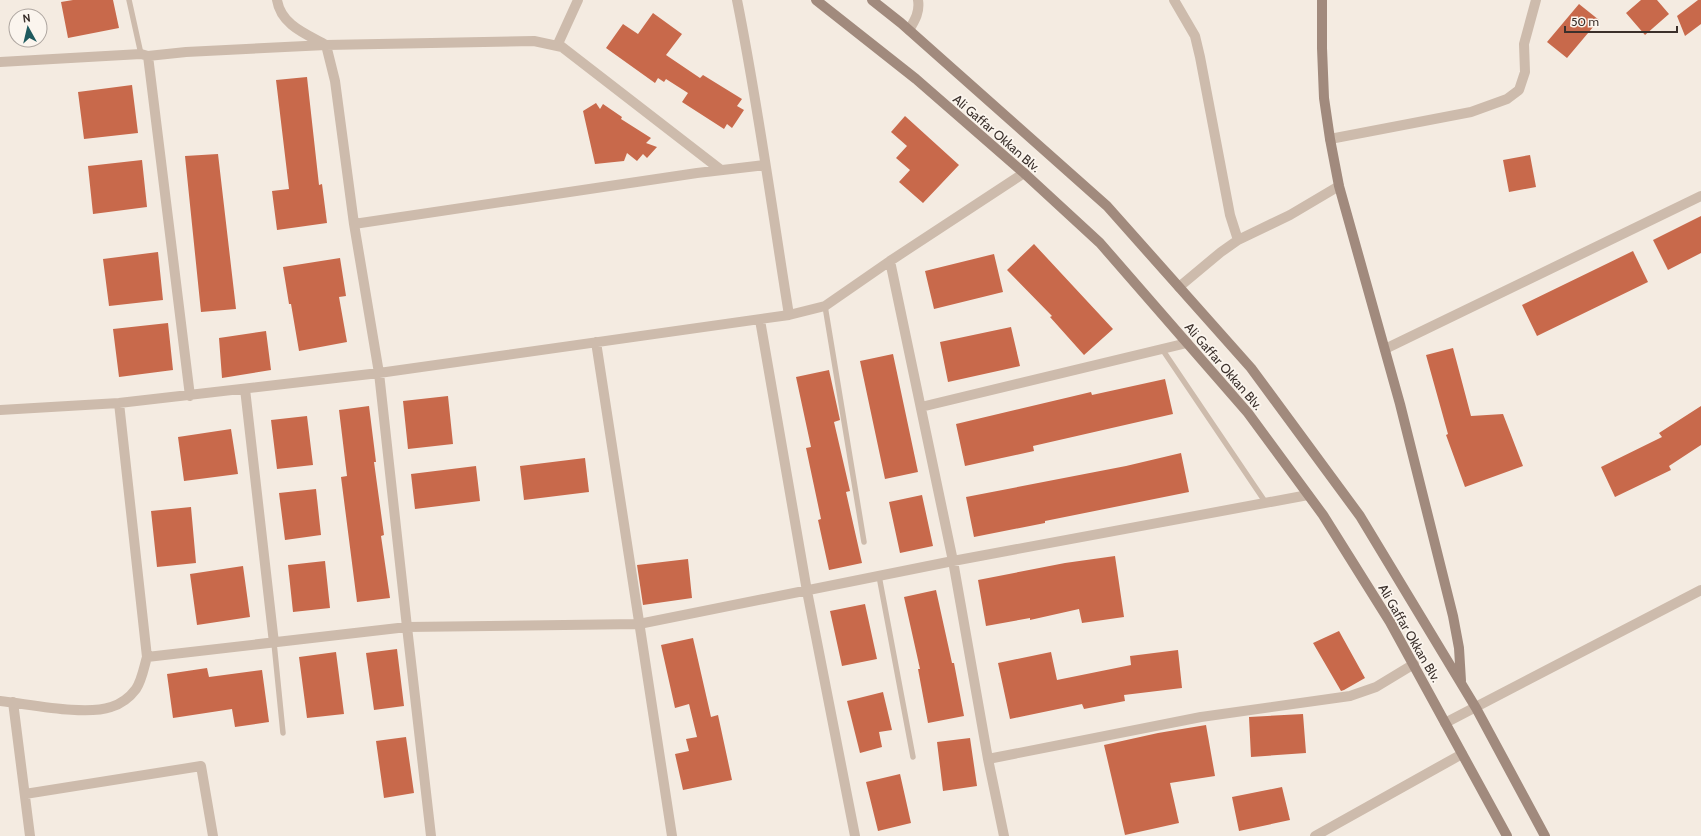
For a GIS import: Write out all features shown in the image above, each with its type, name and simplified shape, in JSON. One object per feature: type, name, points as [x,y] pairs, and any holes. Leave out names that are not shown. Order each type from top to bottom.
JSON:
[{"type":"main road","name":"Ali Gaffar Okkan Blv.","points":[[816,0],[916,79],[1024,173],[1100,243],[1248,413],[1323,515],[1390,622],[1507,836]]},
{"type":"main road","name":"Ali Gaffar Okkan Blv.","points":[[872,0],[909,30],[1107,206],[1251,368],[1360,516],[1476,708],[1545,836]]},
{"type":"main road","points":[[1322,0],[1324,98],[1339,186],[1400,404],[1453,616],[1459,648],[1461,683]]},
{"type":"street","points":[[277,0],[278,6],[290,24],[326,45],[335,81],[354,224],[379,373],[406,627],[431,836]]},
{"type":"street","points":[[557,46],[578,0]]},
{"type":"street","points":[[737,0],[753,77],[765,165],[789,314]]},
{"type":"street","points":[[909,30],[918,14],[918,0]]},
{"type":"street","points":[[1174,0],[1195,36],[1230,215],[1238,240]]},
{"type":"street","points":[[1330,139],[1471,112],[1507,99],[1519,90],[1525,72],[1524,44],[1536,0]]},
{"type":"street","points":[[0,62],[326,45],[534,41],[562,47],[721,170]]},
{"type":"street","points":[[145,55],[190,396]]},
{"type":"street","points":[[354,224],[721,170],[765,165]]},
{"type":"street","points":[[0,410],[119,403],[245,390],[379,373],[760,320],[825,306],[890,260],[1024,173]]},
{"type":"street","points":[[1180,287],[1221,252],[1238,240],[1290,215],[1339,186]]},
{"type":"street","points":[[1384,349],[1701,196]]},
{"type":"street","points":[[890,260],[953,561],[988,759],[1004,836]]},
{"type":"street","points":[[760,320],[807,591],[855,836]]},
{"type":"street","points":[[596,342],[672,836]]},
{"type":"street","points":[[921,407],[1187,343]]},
{"type":"street","points":[[245,390],[274,643]]},
{"type":"street","points":[[0,702],[12,702],[67,709],[95,710],[111,707],[125,700],[139,684],[147,657],[119,403]]},
{"type":"street","points":[[147,657],[406,627],[639,624],[953,561],[1308,495]]},
{"type":"street","points":[[1445,723],[1701,590]]},
{"type":"street","points":[[988,759],[1202,717],[1350,696],[1376,687],[1414,664]]},
{"type":"street","points":[[12,702],[30,836]]},
{"type":"street","points":[[1314,836],[1462,754]]},
{"type":"street","points":[[25,794],[201,766],[213,836]]},
{"type":"lane","points":[[129,0],[145,55]]},
{"type":"lane","points":[[825,306],[864,542]]},
{"type":"lane","points":[[1162,349],[1267,503]]},
{"type":"lane","points":[[879,576],[913,757]]},
{"type":"lane","points":[[274,643],[283,733]]},
{"type":"building","points":[[73,0],[113,0],[119,28],[68,38],[61,2]]},
{"type":"building","points":[[1641,0],[1657,0],[1669,14],[1645,35],[1626,13]]},
{"type":"building","points":[[1698,0],[1701,0],[1701,24],[1685,36],[1677,16]]},
{"type":"building","points":[[1579,4],[1599,20],[1567,58],[1547,42]]},
{"type":"building","points":[[653,13],[682,34],[666,55],[700,78],[703,75],[742,99],[737,106],[744,110],[732,128],[727,124],[724,129],[682,102],[688,93],[666,79],[664,82],[658,78],[655,83],[606,48],[623,24],[638,34]]},
{"type":"building","points":[[307,77],[319,185],[322,184],[327,223],[277,230],[272,191],[289,189],[276,80]]},
{"type":"building","points":[[132,85],[138,133],[84,139],[78,92]]},
{"type":"building","points":[[596,103],[600,109],[603,104],[622,117],[621,119],[651,138],[646,143],[657,147],[647,158],[643,154],[637,161],[627,153],[624,161],[595,164],[583,111]]},
{"type":"building","points":[[905,116],[959,165],[923,203],[899,182],[910,170],[896,158],[907,146],[891,132]]},
{"type":"building","points":[[218,154],[236,309],[201,312],[185,156]]},
{"type":"building","points":[[1530,155],[1536,187],[1509,192],[1503,160]]},
{"type":"building","points":[[142,160],[147,207],[93,214],[88,166]]},
{"type":"building","points":[[1701,216],[1701,253],[1668,270],[1653,240]]},
{"type":"building","points":[[1034,244],[1113,329],[1084,355],[1050,317],[1052,316],[1007,270]]},
{"type":"building","points":[[1633,251],[1648,282],[1537,336],[1522,305]]},
{"type":"building","points":[[158,252],[163,300],[109,306],[103,259]]},
{"type":"building","points":[[994,254],[1003,292],[934,309],[925,271]]},
{"type":"building","points":[[340,258],[346,296],[339,297],[347,342],[299,351],[283,267]]},
{"type":"building","points":[[168,323],[173,370],[119,377],[113,329]]},
{"type":"building","points":[[1011,327],[1020,366],[948,382],[940,342]]},
{"type":"building","points":[[266,331],[271,370],[222,378],[219,338]]},
{"type":"building","points":[[1453,348],[1471,416],[1503,414],[1523,466],[1465,487],[1446,435],[1448,434],[1426,355]]},
{"type":"building","points":[[893,354],[918,472],[885,479],[860,361]]},
{"type":"building","points":[[829,370],[840,420],[834,422],[850,491],[846,492],[862,563],[829,570],[818,520],[821,519],[806,448],[811,447],[796,377]]},
{"type":"building","points":[[1165,379],[1173,414],[1033,446],[1034,451],[965,466],[956,424],[1091,392],[1092,395]]},
{"type":"building","points":[[448,396],[453,444],[408,449],[403,401]]},
{"type":"building","points":[[369,406],[376,462],[374,462],[384,535],[381,536],[390,598],[357,602],[341,477],[347,476],[339,410]]},
{"type":"building","points":[[1701,406],[1701,445],[1669,466],[1671,470],[1615,497],[1601,467],[1662,437],[1659,433]]},
{"type":"building","points":[[307,416],[313,465],[277,469],[271,420]]},
{"type":"building","points":[[231,429],[238,474],[184,481],[178,437]]},
{"type":"building","points":[[1181,453],[1189,492],[974,537],[966,497],[1126,466]]},
{"type":"building","points":[[585,458],[589,492],[524,500],[520,466]]},
{"type":"building","points":[[476,466],[480,501],[415,509],[411,474]]},
{"type":"building","points":[[316,489],[321,535],[285,540],[279,493]]},
{"type":"building","points":[[922,495],[933,546],[900,553],[889,502]]},
{"type":"building","points":[[191,507],[196,563],[157,567],[151,511]]},
{"type":"building","points":[[1115,556],[1124,617],[1082,623],[1079,609],[1030,620],[1030,618],[986,626],[978,580],[1065,563]]},
{"type":"building","points":[[688,559],[692,598],[643,605],[637,565]]},
{"type":"building","points":[[325,561],[330,608],[293,612],[288,565]]},
{"type":"building","points":[[243,566],[250,617],[197,625],[190,574]]},
{"type":"building","points":[[936,590],[952,663],[954,663],[964,716],[928,723],[918,669],[920,669],[904,597]]},
{"type":"building","points":[[865,604],[877,659],[842,666],[830,611]]},
{"type":"building","points":[[1339,631],[1365,678],[1341,691],[1313,643]]},
{"type":"building","points":[[693,638],[711,717],[718,715],[732,780],[683,790],[675,754],[689,751],[686,739],[697,737],[689,704],[675,708],[661,645]]},
{"type":"building","points":[[397,649],[404,706],[374,710],[366,653]]},
{"type":"building","points":[[1178,650],[1182,688],[1124,695],[1125,701],[1084,709],[1082,704],[1010,719],[998,663],[1051,652],[1057,680],[1131,665],[1130,656]]},
{"type":"building","points":[[336,652],[344,714],[307,718],[299,657]]},
{"type":"building","points":[[207,668],[209,677],[262,670],[269,722],[235,727],[232,709],[173,718],[167,674]]},
{"type":"building","points":[[883,692],[892,730],[879,732],[882,747],[860,753],[847,701]]},
{"type":"building","points":[[1303,714],[1306,753],[1251,757],[1249,717]]},
{"type":"building","points":[[1206,725],[1215,776],[1170,783],[1179,823],[1125,835],[1104,745],[1158,733]]},
{"type":"building","points":[[406,737],[414,793],[384,798],[376,741]]},
{"type":"building","points":[[970,738],[977,786],[943,791],[937,742]]},
{"type":"building","points":[[900,774],[911,823],[878,831],[866,782]]},
{"type":"building","points":[[1282,787],[1290,820],[1239,831],[1232,797]]}]
